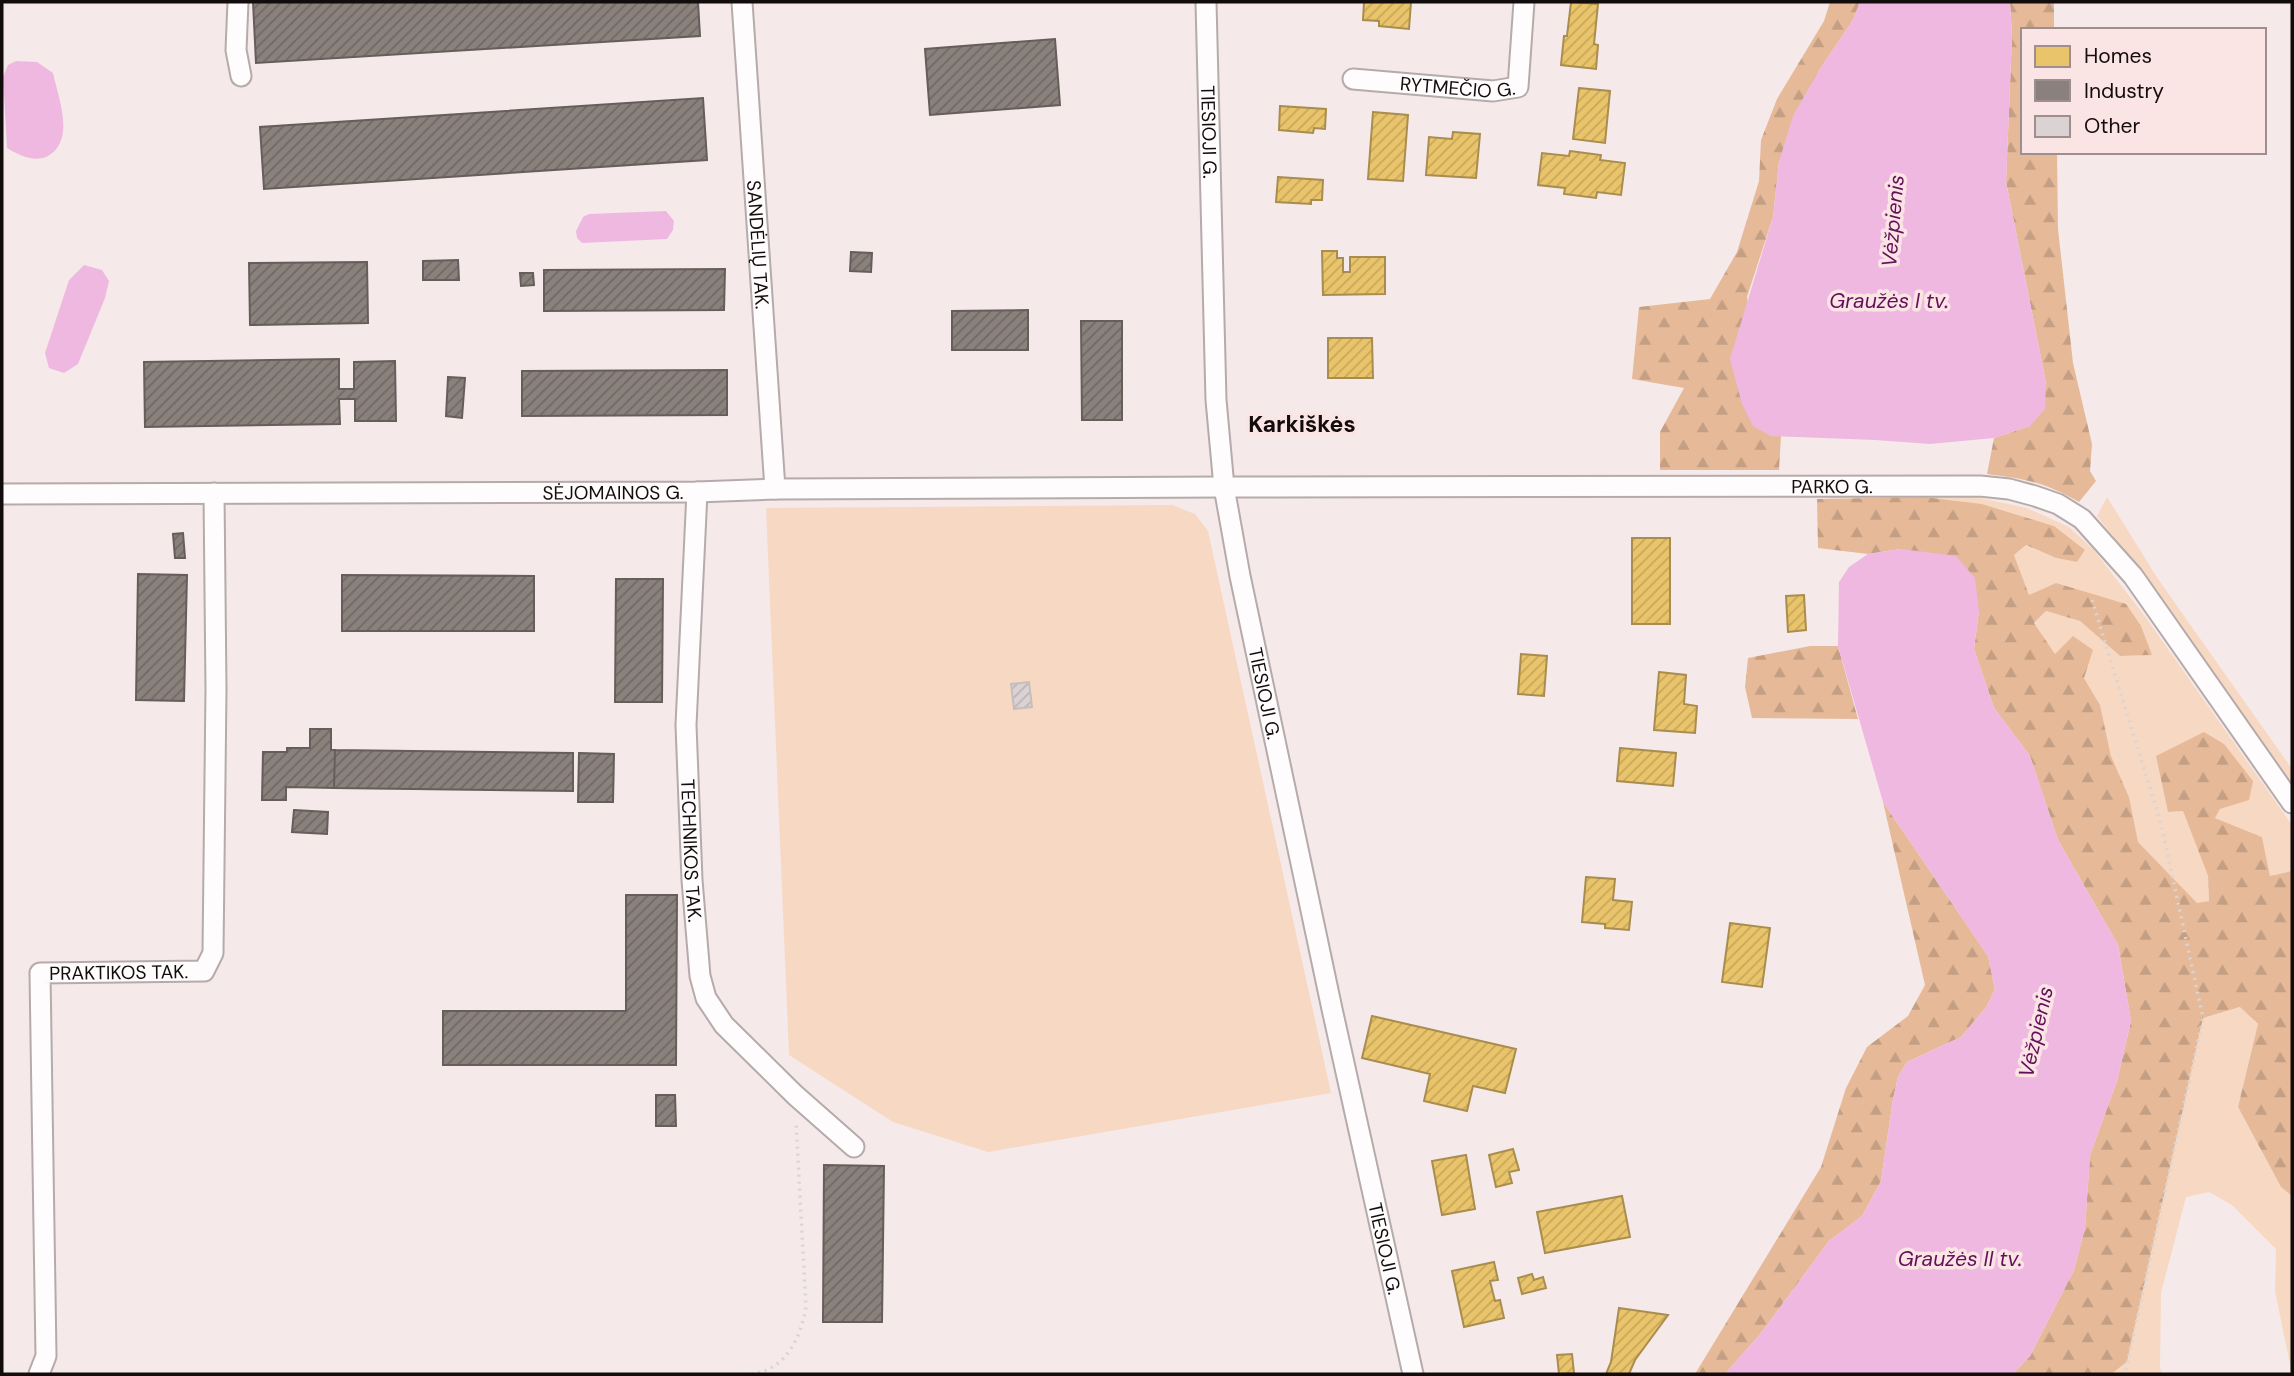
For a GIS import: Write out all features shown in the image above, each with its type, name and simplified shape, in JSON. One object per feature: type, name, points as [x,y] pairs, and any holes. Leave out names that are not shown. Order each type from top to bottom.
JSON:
[{"type":"street","points":[[238,2],[236,50],[241,76]]},
{"type":"street","name":"SANDĖLIŲ TAK.","points":[[742,2],[775,489]]},
{"type":"street","name":"TIESIOJI G.","points":[[1206,2],[1216,400],[1224,487],[1240,576],[1329,995],[1413,1374]]},
{"type":"street","name":"RYTMEČIO G.","points":[[1353,79],[1493,91],[1518,87],[1524,2]]},
{"type":"street","name":"PARKO G.","points":[[1224,487],[1980,486],[2009,489],[2035,496],[2059,504],[2082,519],[2133,576],[2292,803]]},
{"type":"street","name":"SĖJOMAINOS G.","points":[[2,494],[1224,487]]},
{"type":"street","name":"TECHNIKOS TAK.","points":[[697,492],[685,725],[692,880],[700,976],[706,998],[724,1025],[794,1096],[854,1147]]},
{"type":"street","name":"PRAKTIKOS TAK.","points":[[39,1374],[46,1356],[40,973],[204,971],[213,953],[216,690],[214,493]]},
{"type":"path","points":[[2092,600],[2161,824],[2203,1018],[2125,1374]]},
{"type":"path","points":[[751,1374],[765,1373],[794,1347],[802,1329],[806,1307],[794,1096]]},
{"type":"shaded area","points":[[1924,497],[1980,498],[2027,508],[2069,527],[2093,549],[2144,615],[2292,825],[2292,871],[2270,876],[2262,837],[2215,818],[2220,809],[2249,799],[2168,812],[2183,811],[2208,876],[2209,901],[2197,904],[2137,842],[2129,797],[2111,756],[2100,705],[2084,678],[2055,654],[2034,624],[2046,611],[2080,621],[2120,656],[2152,655],[2029,595],[2014,555],[2026,545],[2056,558],[2077,562],[2085,550],[2054,526],[1982,504]]},
{"type":"shaded area","points":[[2107,497],[2158,579],[2292,769],[2292,786],[2149,582],[2097,516]]},
{"type":"shaded area","points":[[1172,505],[1195,514],[1208,531],[1331,1093],[988,1152],[893,1122],[789,1055],[766,508]]},
{"type":"shaded area","points":[[2241,1007],[2258,1025],[2238,1107],[2281,1187],[2292,1196],[2292,1374],[2275,1291],[2276,1249],[2232,1205],[2209,1192],[2186,1197],[2161,1293],[2162,1374],[2111,1374],[2127,1362],[2203,1018]]},
{"type":"green space","points":[[1830,2],[1860,2],[1853,20],[1818,72],[1779,162],[1773,217],[1747,297],[1771,436],[1781,436],[1779,470],[1660,470],[1660,432],[1684,388],[1632,379],[1639,307],[1710,299],[1737,252],[1759,181],[1761,140],[1777,99],[1824,21]]},
{"type":"green space","points":[[2010,2],[2054,2],[2054,28],[2021,28],[2021,154],[2057,154],[2058,229],[2073,363],[2092,444],[2090,471],[2096,481],[2079,502],[2035,482],[1987,474],[1994,438],[2030,426],[2046,383],[2006,182],[2012,36]]},
{"type":"green space","points":[[1924,497],[1982,504],[2054,526],[2085,550],[2077,562],[2056,558],[2026,545],[2014,555],[2029,595],[2056,583],[2126,604],[2141,626],[2152,655],[2120,656],[2080,621],[2046,611],[2034,623],[2055,654],[2073,636],[2093,650],[2084,678],[2100,705],[2111,756],[2129,797],[2138,842],[2197,903],[2209,901],[2208,876],[2183,811],[2168,812],[2156,756],[2204,732],[2224,744],[2253,781],[2249,800],[2220,809],[2215,818],[2262,837],[2270,876],[2292,871],[2292,1196],[2281,1187],[2238,1107],[2258,1024],[2240,1007],[2203,1018],[2127,1362],[2111,1374],[2013,1374],[2030,1356],[2074,1270],[2085,1228],[2090,1155],[2117,1081],[2131,1021],[2118,945],[2058,840],[2030,756],[1994,708],[1974,649],[1979,611],[1901,549],[1868,554],[1818,548],[1817,499]]},
{"type":"green space","points":[[1810,646],[1838,646],[1858,719],[1752,718],[1745,687],[1748,658]]},
{"type":"green space","points":[[1883,802],[1988,956],[1995,989],[1987,1006],[1961,1037],[1907,1062],[1898,1077],[1881,1181],[1862,1216],[1829,1241],[1761,1333],[1725,1374],[1695,1374],[1821,1167],[1846,1088],[1867,1047],[1908,1016],[1925,985]]},
{"type":"water","name":"Graužės I tv.","points":[[1860,2],[2010,2],[2012,36],[2006,182],[2046,383],[2045,409],[2030,426],[1994,438],[1930,444],[1771,436],[1753,426],[1742,404],[1730,359],[1773,217],[1779,162],[1793,116],[1818,72],[1853,20]]},
{"type":"water","points":[[16,61],[37,62],[53,73],[63,129],[56,149],[43,158],[27,157],[7,148],[3,77],[8,65]]},
{"type":"water","points":[[666,211],[674,221],[673,230],[667,239],[582,243],[577,238],[576,231],[583,217],[589,214]]},
{"type":"water","points":[[84,265],[102,270],[109,281],[105,298],[78,364],[64,373],[49,368],[45,353],[69,280]]},
{"type":"water","name":"Graužės II tv.","points":[[1901,549],[1956,556],[1975,578],[1979,611],[1974,649],[1994,708],[2030,756],[2058,840],[2118,945],[2131,1021],[2117,1081],[2090,1155],[2085,1228],[2074,1270],[2030,1356],[2013,1374],[1725,1374],[1761,1333],[1829,1241],[1862,1216],[1881,1181],[1893,1099],[1898,1077],[1907,1062],[1961,1037],[1987,1006],[1995,989],[1988,956],[1883,802],[1838,646],[1839,582],[1849,567],[1868,554]]},
{"type":"building: Homes","points":[[1364,2],[1411,2],[1409,29],[1379,26],[1379,21],[1363,20]]},
{"type":"building: Homes","points":[[1571,2],[1598,4],[1594,44],[1598,45],[1596,69],[1561,65]]},
{"type":"building: Homes","points":[[1579,88],[1610,91],[1605,143],[1573,139]]},
{"type":"building: Homes","points":[[1280,106],[1326,109],[1325,129],[1314,128],[1313,133],[1279,130]]},
{"type":"building: Homes","points":[[1373,112],[1408,115],[1403,181],[1368,179]]},
{"type":"building: Homes","points":[[1453,132],[1480,134],[1476,178],[1426,175],[1429,137],[1452,139]]},
{"type":"building: Homes","points":[[1570,151],[1601,155],[1600,160],[1625,163],[1621,195],[1597,192],[1596,198],[1564,194],[1565,188],[1538,185],[1542,153],[1569,156]]},
{"type":"building: Homes","points":[[1278,177],[1323,180],[1322,200],[1311,200],[1311,204],[1276,202]]},
{"type":"building: Homes","points":[[1322,251],[1337,251],[1337,258],[1343,258],[1343,272],[1350,272],[1350,257],[1385,257],[1385,294],[1323,295]]},
{"type":"building: Homes","points":[[1328,338],[1372,338],[1373,378],[1328,378]]},
{"type":"building: Homes","points":[[1632,538],[1670,538],[1670,624],[1632,624]]},
{"type":"building: Homes","points":[[1804,595],[1806,630],[1788,632],[1786,596]]},
{"type":"building: Homes","points":[[1521,654],[1547,656],[1544,696],[1518,694]]},
{"type":"building: Homes","points":[[1659,672],[1686,675],[1684,704],[1697,706],[1695,733],[1654,730]]},
{"type":"building: Homes","points":[[1620,748],[1676,753],[1673,786],[1617,781]]},
{"type":"building: Homes","points":[[1586,877],[1615,879],[1613,900],[1632,902],[1629,930],[1582,922]]},
{"type":"building: Homes","points":[[1730,923],[1770,928],[1762,987],[1722,982]]},
{"type":"building: Homes","points":[[1372,1016],[1516,1049],[1505,1093],[1473,1086],[1467,1111],[1424,1101],[1430,1074],[1362,1058]]},
{"type":"building: Homes","points":[[1513,1149],[1519,1170],[1509,1172],[1512,1183],[1496,1187],[1489,1155]]},
{"type":"building: Homes","points":[[1466,1155],[1475,1209],[1442,1215],[1432,1161]]},
{"type":"building: Homes","points":[[1622,1196],[1630,1237],[1545,1253],[1537,1212]]},
{"type":"building: Homes","points":[[1494,1262],[1498,1280],[1490,1281],[1495,1301],[1500,1300],[1504,1318],[1464,1327],[1452,1271]]},
{"type":"building: Homes","points":[[1532,1274],[1534,1280],[1543,1277],[1546,1288],[1522,1294],[1518,1278]]},
{"type":"building: Homes","points":[[1619,1308],[1668,1315],[1635,1360],[1629,1374],[1606,1374],[1611,1362]]},
{"type":"building: Homes","points":[[1572,1354],[1574,1373],[1559,1374],[1557,1355]]},
{"type":"building: Industry","points":[[253,2],[698,2],[700,36],[256,63]]},
{"type":"building: Industry","points":[[1055,39],[1060,105],[930,115],[925,49]]},
{"type":"building: Industry","points":[[703,98],[707,160],[264,189],[260,127]]},
{"type":"building: Industry","points":[[851,252],[872,253],[871,272],[850,271]]},
{"type":"building: Industry","points":[[458,260],[459,280],[423,280],[423,261]]},
{"type":"building: Industry","points":[[367,262],[368,323],[250,325],[249,263]]},
{"type":"building: Industry","points":[[725,269],[724,310],[544,311],[544,270]]},
{"type":"building: Industry","points":[[520,273],[533,273],[534,285],[521,286]]},
{"type":"building: Industry","points":[[1028,310],[1028,350],[952,350],[952,311]]},
{"type":"building: Industry","points":[[1081,321],[1122,321],[1122,420],[1082,420]]},
{"type":"building: Industry","points":[[339,359],[339,389],[354,389],[354,362],[395,361],[396,421],[355,421],[355,399],[339,399],[340,424],[145,427],[144,362]]},
{"type":"building: Industry","points":[[727,370],[727,415],[522,416],[522,371]]},
{"type":"building: Industry","points":[[448,377],[465,378],[462,418],[446,416]]},
{"type":"building: Industry","points":[[183,533],[185,558],[175,558],[173,534]]},
{"type":"building: Industry","points":[[138,574],[187,575],[184,701],[136,700]]},
{"type":"building: Industry","points":[[342,575],[534,576],[534,631],[342,631]]},
{"type":"building: Industry","points":[[616,579],[663,579],[662,702],[615,702]]},
{"type":"building: Industry","points":[[310,729],[331,729],[331,750],[335,750],[334,788],[286,787],[286,800],[262,800],[263,752],[310,748]]},
{"type":"building: Industry","points":[[335,750],[573,753],[573,791],[334,788]]},
{"type":"building: Industry","points":[[579,753],[614,754],[613,802],[578,802]]},
{"type":"building: Industry","points":[[294,810],[328,812],[327,834],[292,832]]},
{"type":"building: Industry","points":[[626,895],[677,895],[676,1065],[443,1065],[443,1011],[626,1011]]},
{"type":"building: Industry","points":[[656,1095],[675,1095],[676,1126],[656,1126]]},
{"type":"building: Industry","points":[[824,1165],[884,1166],[882,1322],[823,1322]]},
{"type":"building: Other","points":[[1029,682],[1032,707],[1014,709],[1011,684]]},
{"type":"district","name":"Karkiškės","points":[[1302,424]]},
{"type":"water label","name":"Vėžpienis","points":[[1893,221]]},
{"type":"water label","name":"Vėžpienis","points":[[2036,1032]]}]
